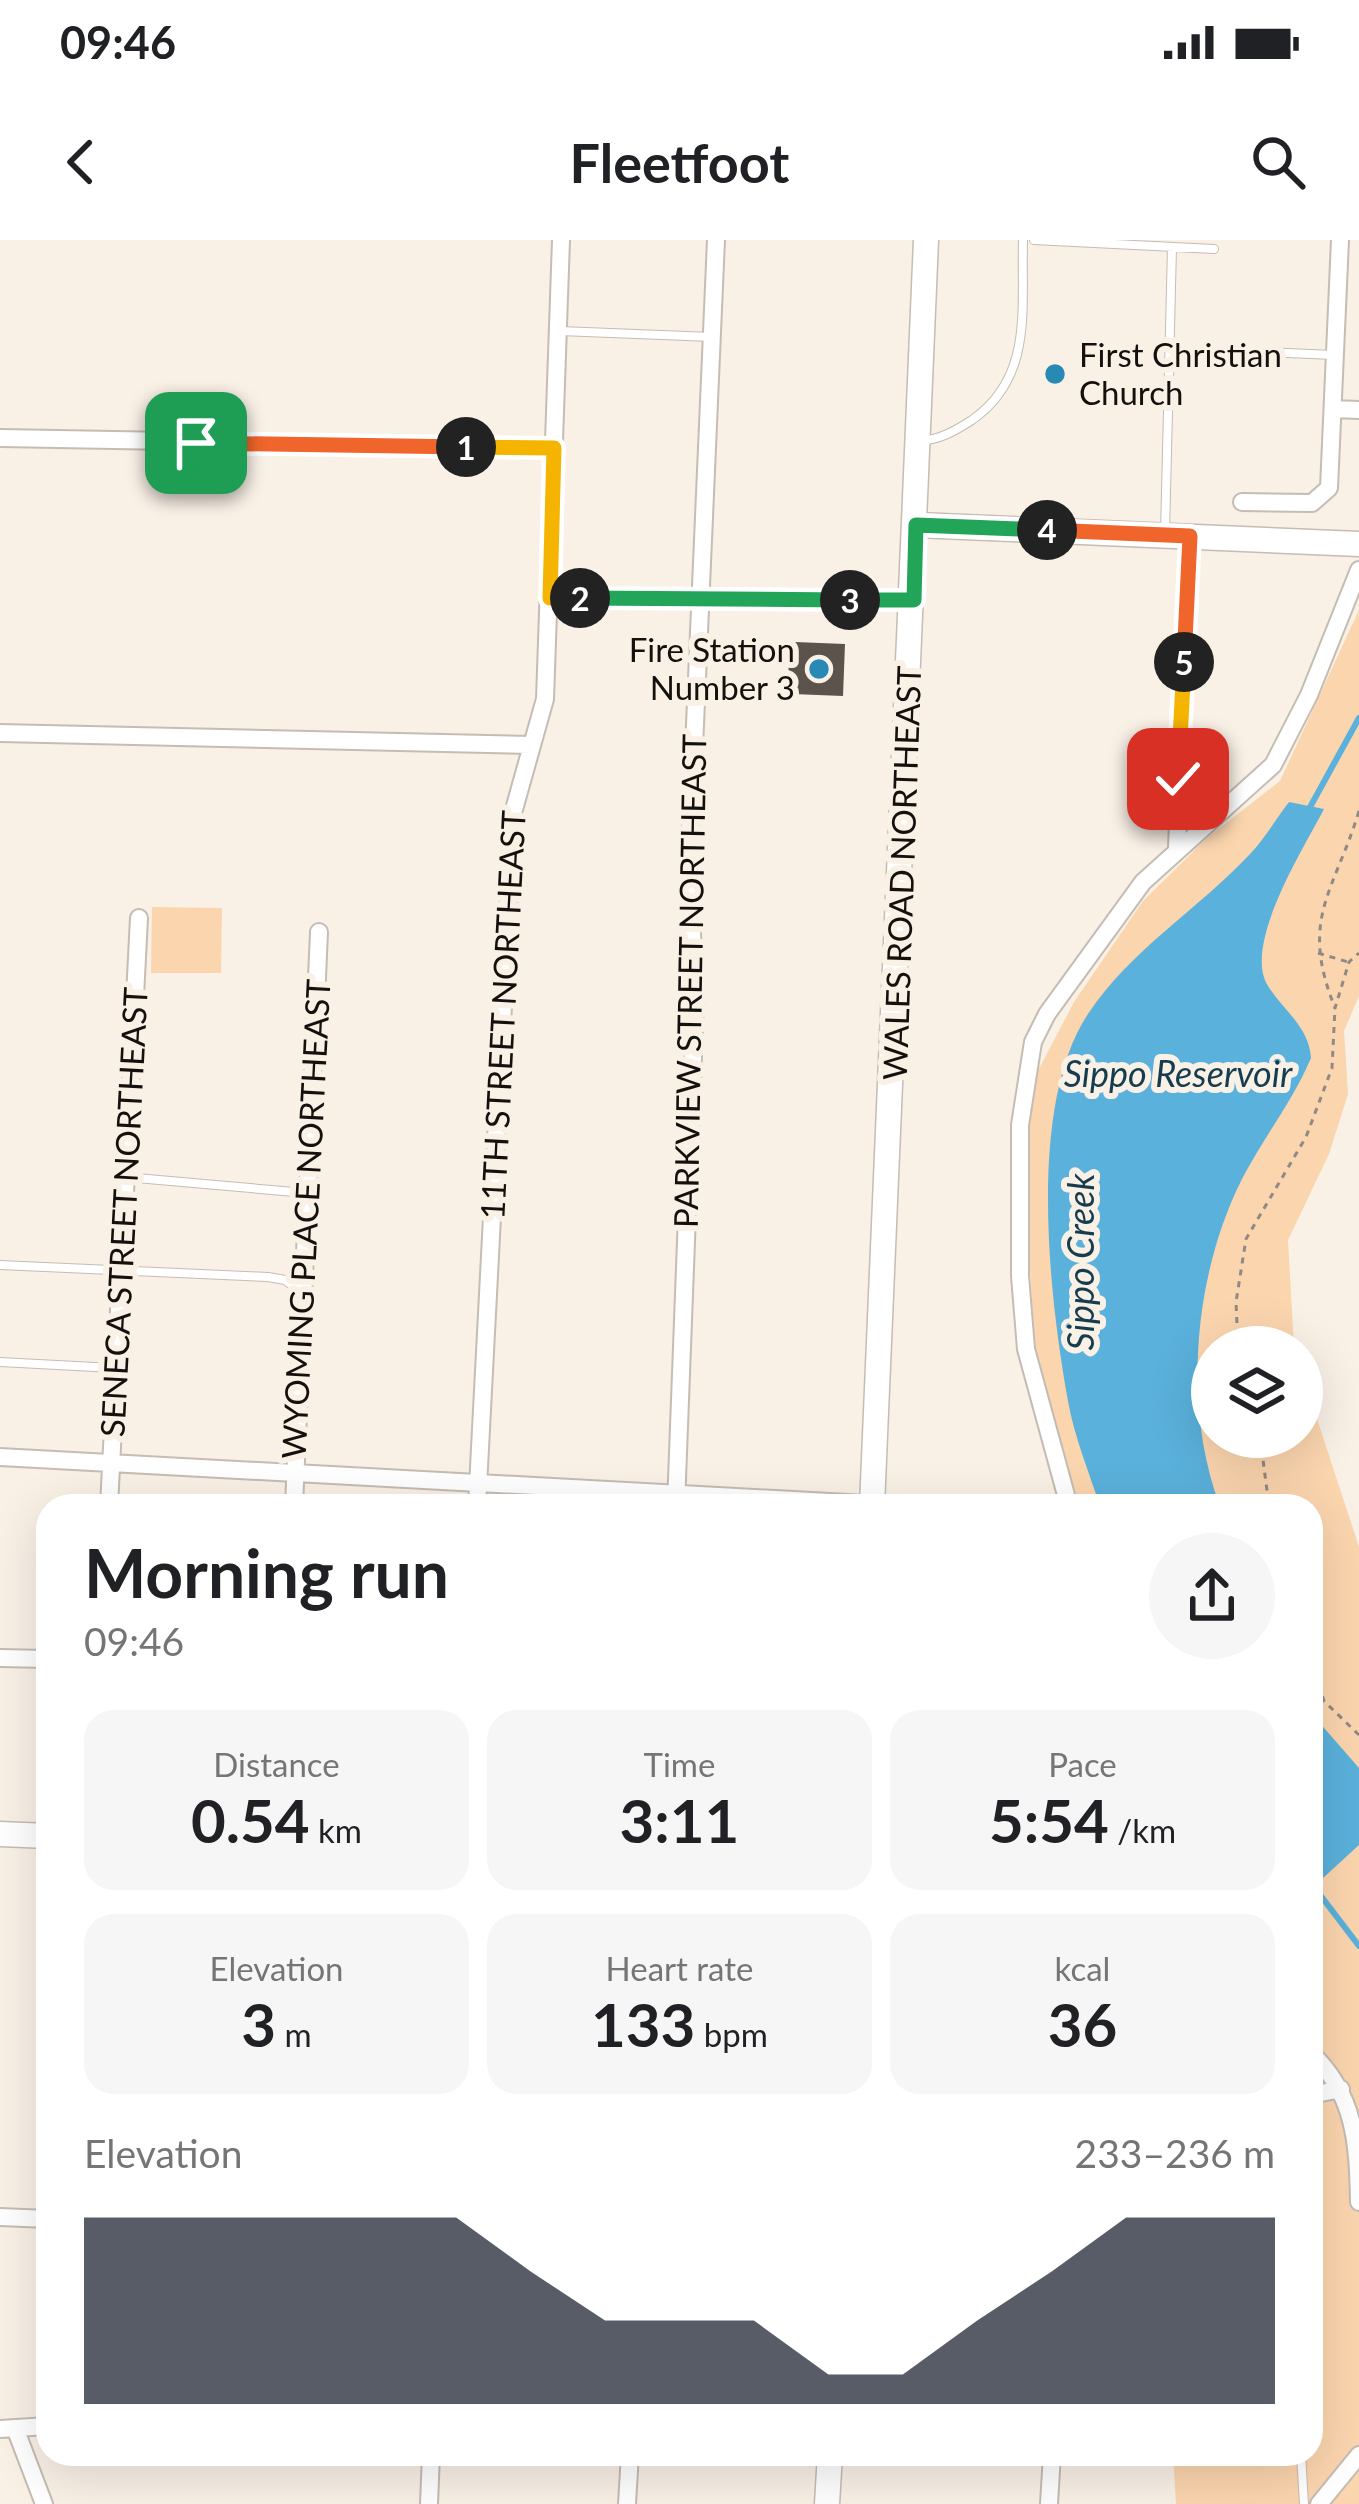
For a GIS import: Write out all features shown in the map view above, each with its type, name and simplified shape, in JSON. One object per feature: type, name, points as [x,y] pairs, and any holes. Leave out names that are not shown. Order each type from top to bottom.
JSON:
[{"type":"main road","name":"WALES ROAD NORTHEAST","points":[[872,1494],[926,240]]},
{"type":"main road","points":[[916,525],[1359,544]]},
{"type":"main road","points":[[0,1834],[36,1836]]},
{"type":"main road","points":[[827,2504],[829,2466]]},
{"type":"street","name":"11TH STREET NORTHEAST","points":[[478,1494],[513,813],[545,699],[561,240]]},
{"type":"street","name":"PARKVIEW STREET NORTHEAST","points":[[676,1494],[694,1025],[689,863],[716,240]]},
{"type":"street","points":[[1242,502],[1309,503],[1324,496],[1332,478],[1340,240]]},
{"type":"street","points":[[1334,409],[1359,410]]},
{"type":"street","points":[[0,438],[554,448]]},
{"type":"street","points":[[1177,536],[1177,847]]},
{"type":"street","points":[[1066,1494],[1025,1349],[1017,1196],[1025,1076],[1047,1014],[1143,882],[1273,765],[1359,570]]},
{"type":"street","points":[[550,598],[914,600]]},
{"type":"street","points":[[0,733],[530,745]]},
{"type":"street","name":"SENECA STREET NORTHEAST","points":[[110,1494],[139,918]]},
{"type":"street","name":"WYOMING PLACE NORTHEAST","points":[[294,1494],[319,932]]},
{"type":"street","points":[[0,1457],[584,1494]]},
{"type":"street","points":[[0,1658],[36,1659]]},
{"type":"street","points":[[1323,2067],[1341,2089],[1356,2142],[1359,2202]]},
{"type":"street","points":[[1323,2093],[1341,2089]]},
{"type":"street","points":[[0,2216],[36,2218]]},
{"type":"street","points":[[8,2428],[44,2504]]},
{"type":"street","points":[[1319,2504],[1359,2455]]},
{"type":"street","points":[[429,2504],[431,2466]]},
{"type":"street","points":[[627,2504],[629,2466]]},
{"type":"street","points":[[1049,2504],[1051,2466]]},
{"type":"lane","points":[[919,441],[954,432],[1008,387],[1017,360],[1023,240]]},
{"type":"lane","points":[[1034,240],[1214,249]]},
{"type":"lane","points":[[1172,247],[1177,536]]},
{"type":"lane","points":[[558,332],[712,337]]},
{"type":"lane","points":[[1244,351],[1336,355]]},
{"type":"lane","points":[[125,1177],[308,1193]]},
{"type":"lane","points":[[0,1265],[268,1277],[285,1280],[302,1293]]},
{"type":"lane","points":[[0,1362],[116,1368]]},
{"type":"lane","points":[[1302,2466],[1304,2504]]},
{"type":"path","points":[[1335,1008],[1318,953],[1318,917],[1359,811]]},
{"type":"path","points":[[1318,953],[1349,962]]},
{"type":"path","points":[[1237,1326],[1246,1239],[1313,1120],[1332,1068],[1335,1008],[1349,962],[1359,953]]},
{"type":"path","points":[[1263,1458],[1267,1494]]},
{"type":"path","points":[[1323,1698],[1359,1735]]},
{"type":"shaded area","points":[[1359,610],[1359,996],[1344,1031],[1348,1094],[1329,1154],[1288,1240],[1293,1326],[1191,1326],[1191,1458],[1323,1458],[1323,1437],[1359,1547],[1359,2504],[1176,2504],[1174,2466],[1323,2466],[1323,1494],[1075,1494],[1035,1356],[1025,1182],[1031,1084],[1074,1002],[1143,901],[1207,838],[1280,781]]},
{"type":"shaded area","points":[[152,907],[222,908],[221,973],[151,973]]},
{"type":"water","name":"Sippo Reservoir","points":[[1289,802],[1324,809],[1279,897],[1263,947],[1262,968],[1268,986],[1306,1037],[1311,1058],[1242,1179],[1213,1256],[1201,1326],[1191,1326],[1191,1458],[1206,1458],[1216,1494],[1096,1494],[1071,1414],[1055,1309],[1048,1202],[1056,1098],[1069,1052],[1105,991],[1251,853]]},
{"type":"water","points":[[1323,1727],[1359,1768],[1359,1845],[1323,1878]]},
{"type":"building","points":[[795,642],[845,644],[843,696],[792,694],[787,658],[795,659]]},
{"type":"waterway","name":"Sippo Creek","points":[[1309,809],[1359,718]]},
{"type":"waterway","name":"Sippo Creek","points":[[1323,1899],[1359,1946]]},
{"type":"place","name":"First Christian Church","points":[[1055,374]]},
{"type":"place","name":"Fire Station Number 3","points":[[819,669]]},
{"type":"route","points":[[196,443],[554,448],[550,598],[914,600],[916,525],[1190,536],[1178,779]]}]
